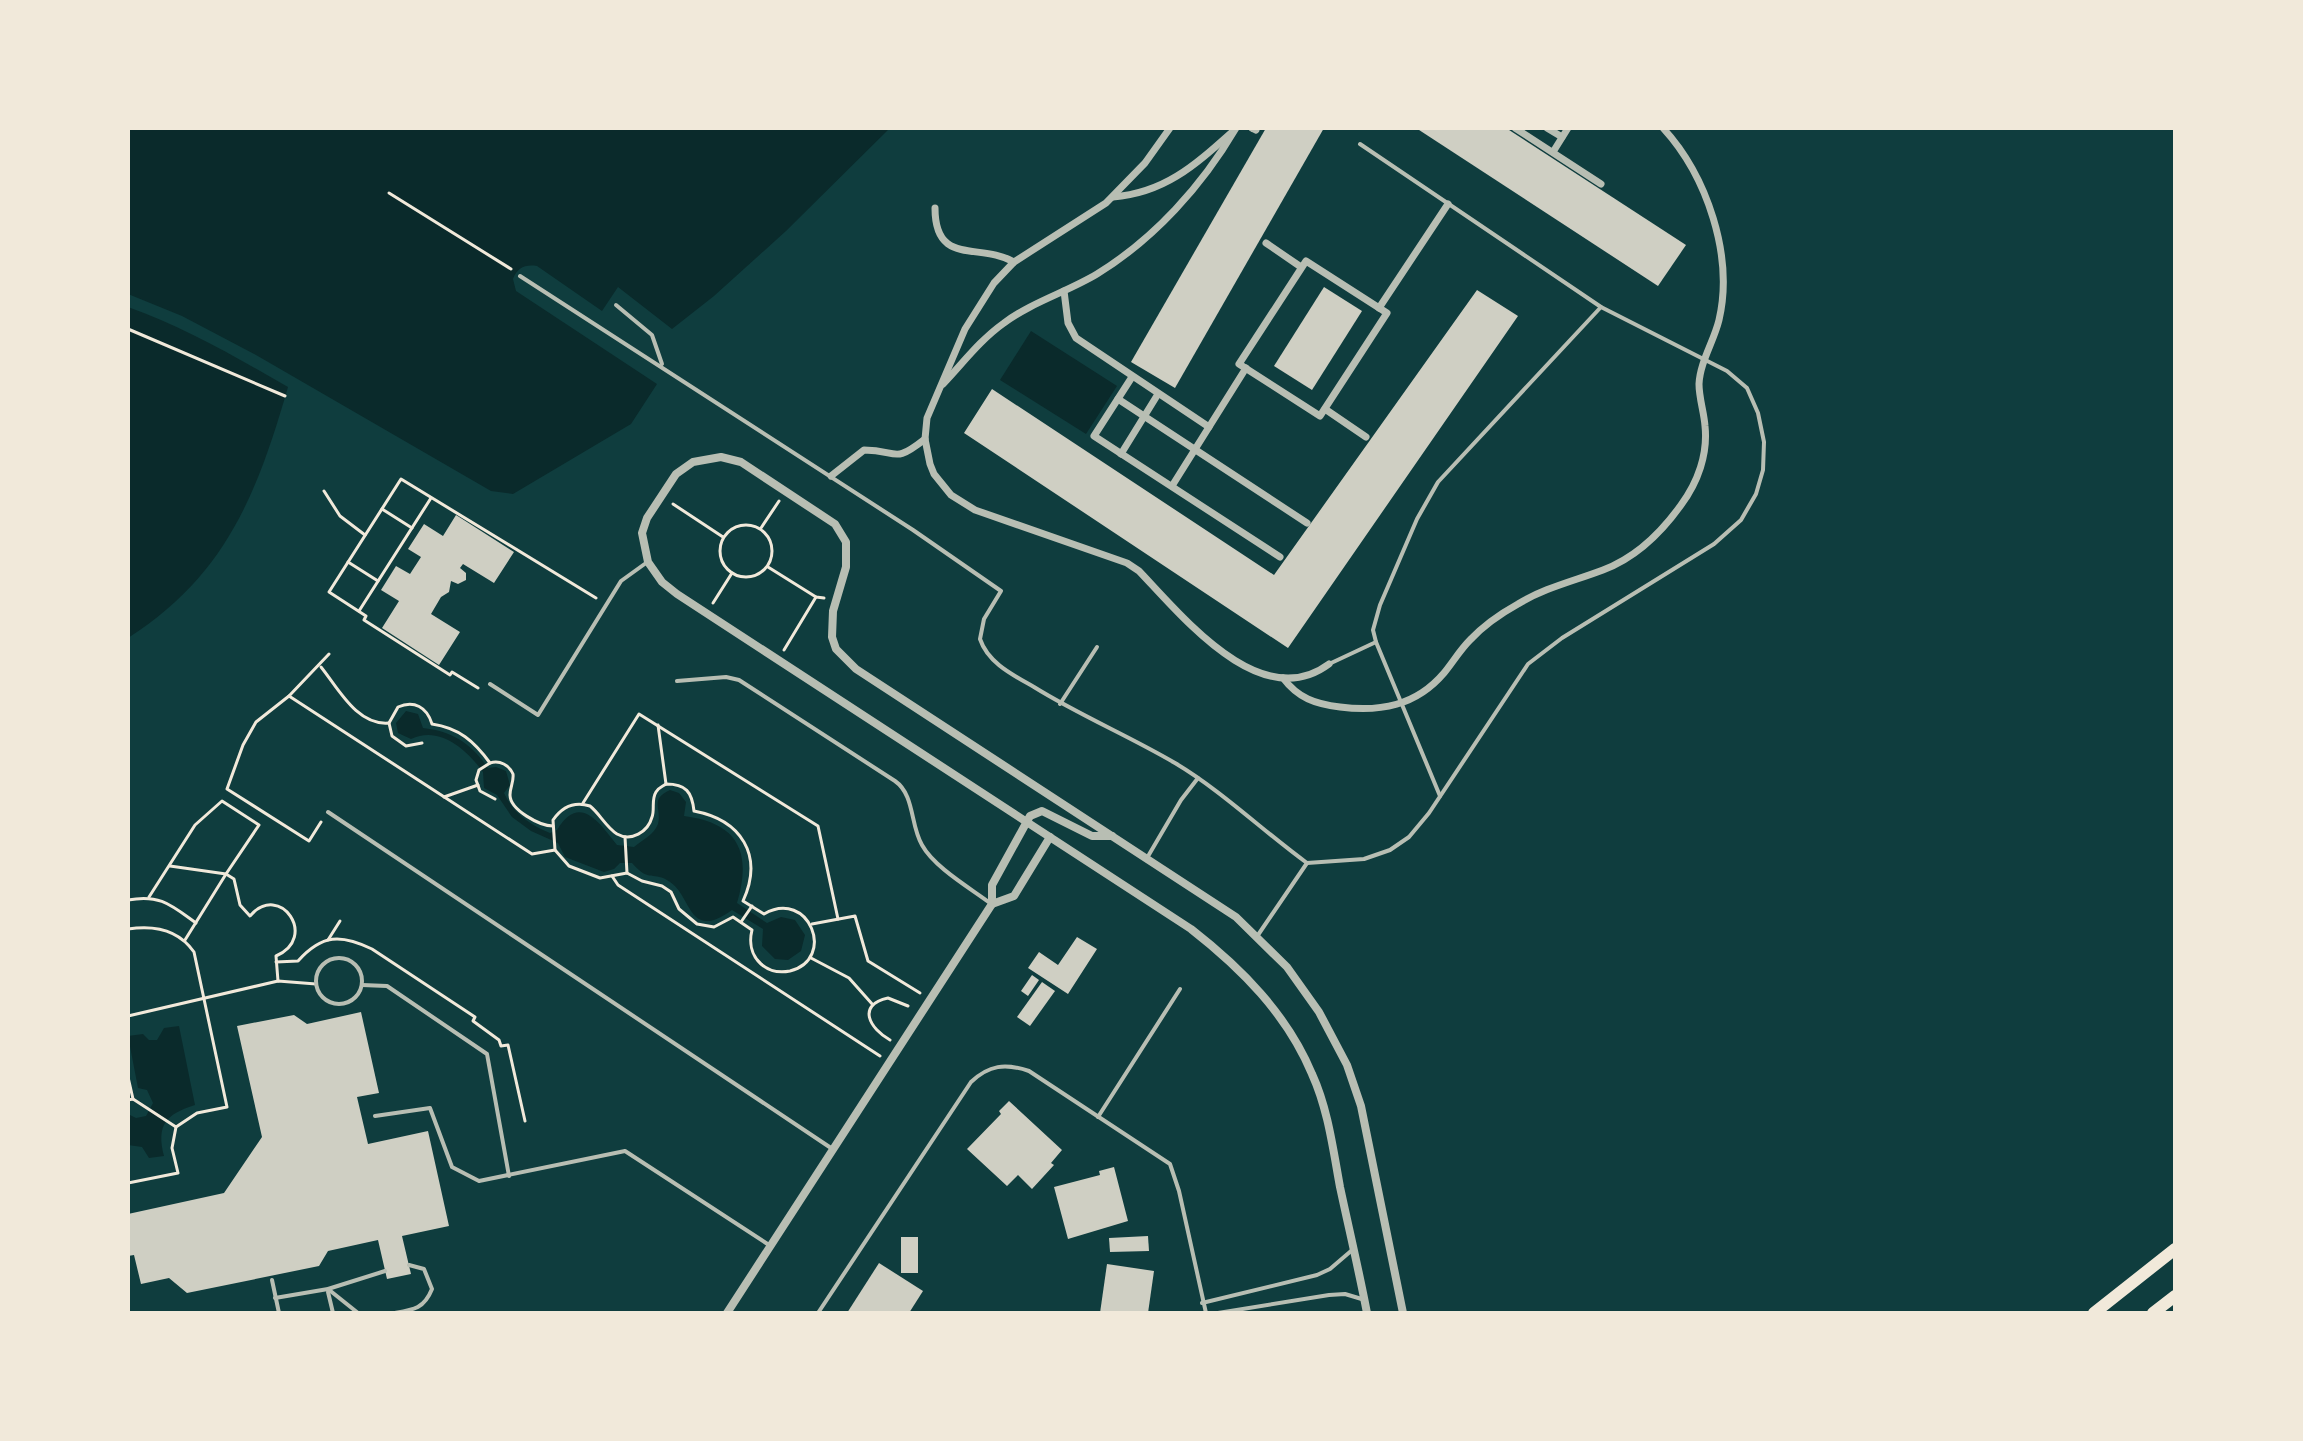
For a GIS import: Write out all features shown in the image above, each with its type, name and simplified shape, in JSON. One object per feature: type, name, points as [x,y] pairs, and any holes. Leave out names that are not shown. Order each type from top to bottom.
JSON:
[{"type":"main road","points":[[2094,1313],[2175,1249]]},
{"type":"main road","points":[[2153,1313],[2175,1296]]},
{"type":"street","points":[[1170,128],[1145,163],[1113,197],[1063,233],[1014,262],[979,305],[927,418],[925,439],[934,474],[963,504],[1127,563],[1139,571],[1206,640],[1244,665],[1261,673],[1301,679],[1329,664]]},
{"type":"street","points":[[1113,197],[1145,192],[1164,185],[1200,162],[1236,128]]},
{"type":"street","points":[[939,388],[971,352],[1005,321],[1097,274],[1162,222],[1198,184],[1236,128]]},
{"type":"street","points":[[1516,128],[1601,184]]},
{"type":"street","points":[[1547,128],[1562,137]]},
{"type":"street","points":[[1553,152],[1568,128]]},
{"type":"street","points":[[1283,678],[1292,690],[1314,703],[1388,708],[1402,704],[1429,689],[1468,642],[1500,614],[1549,589],[1635,553],[1666,524],[1691,491],[1704,456],[1706,429],[1699,383],[1722,304],[1719,251],[1704,192],[1663,128]]},
{"type":"street","points":[[1379,308],[1448,204]]},
{"type":"street","points":[[935,208],[938,229],[949,246],[971,253],[992,253],[1014,262]]},
{"type":"street","points":[[1266,243],[1301,267]]},
{"type":"street","points":[[1306,261],[1379,308],[1387,313],[1320,416],[1239,364],[1306,261]]},
{"type":"street","points":[[1064,291],[1068,323],[1076,338],[1209,427]]},
{"type":"street","points":[[1172,486],[1246,368]]},
{"type":"street","points":[[1132,377],[1094,436],[1280,557]]},
{"type":"street","points":[[1121,454],[1158,394]]},
{"type":"street","points":[[1118,399],[1307,523]]},
{"type":"street","points":[[1325,409],[1366,437]]},
{"type":"street","points":[[831,476],[864,450],[899,456],[925,439]]},
{"type":"street","points":[[1367,1313],[1325,1113],[1312,1073],[1287,1027],[1261,993],[1232,961],[1191,929],[662,582],[648,562],[642,533],[647,518],[676,474],[693,462],[721,457],[741,462],[835,524],[846,542],[846,567],[835,600],[832,637],[836,649],[856,669],[1236,917],[1258,935],[1287,967],[1319,1012],[1347,1065],[1361,1106],[1403,1313]]},
{"type":"street","points":[[727,1313],[992,904],[992,885],[1026,822],[1034,813],[1042,811],[1092,836],[1112,836]]},
{"type":"street","points":[[992,904],[1014,896],[1050,837]]},
{"type":"lane","points":[[520,276],[831,476],[1001,591],[984,619],[980,639],[982,647],[1005,670],[1060,704],[1173,762],[1307,863],[1364,859],[1390,850],[1409,837],[1528,664],[1562,638],[1714,544],[1741,520],[1756,494],[1763,470],[1764,442],[1758,413],[1747,388],[1727,371],[1601,307],[1360,144]]},
{"type":"lane","points":[[616,305],[652,335],[663,366]]},
{"type":"lane","points":[[1440,796],[1376,642],[1373,630],[1380,605],[1417,519],[1438,482],[1601,307]]},
{"type":"lane","points":[[490,684],[538,715],[621,581],[648,562]]},
{"type":"lane","points":[[1329,664],[1376,642]]},
{"type":"lane","points":[[1060,704],[1097,647]]},
{"type":"lane","points":[[677,681],[734,678],[895,781],[905,791],[923,847],[954,876],[992,904]]},
{"type":"lane","points":[[1147,858],[1181,800],[1198,778]]},
{"type":"lane","points":[[328,812],[833,1149]]},
{"type":"lane","points":[[1258,935],[1307,863]]},
{"type":"lane","points":[[344,958],[358,968],[362,985],[354,999],[339,1004],[323,998],[316,984],[320,967],[327,961],[344,958]]},
{"type":"lane","points":[[362,985],[387,986],[487,1054],[509,1176]]},
{"type":"lane","points":[[1098,1117],[1180,989]]},
{"type":"lane","points":[[818,1313],[963,1093],[982,1072],[996,1066],[1011,1065],[1029,1071],[1170,1164],[1177,1182],[1206,1313]]},
{"type":"lane","points":[[375,1116],[430,1108],[452,1167],[479,1181],[625,1151],[771,1246]]},
{"type":"lane","points":[[1202,1303],[1317,1275],[1341,1261],[1353,1249]]},
{"type":"lane","points":[[394,1313],[415,1310],[424,1305],[432,1289],[424,1269],[409,1265]]},
{"type":"lane","points":[[275,1298],[328,1289],[385,1271]]},
{"type":"lane","points":[[272,1280],[279,1313]]},
{"type":"lane","points":[[328,1289],[333,1313]]},
{"type":"lane","points":[[328,1289],[358,1313]]},
{"type":"lane","points":[[1218,1313],[1329,1295],[1345,1294],[1365,1300]]},
{"type":"path","points":[[389,193],[520,276]]},
{"type":"path","points":[[128,329],[285,396]]},
{"type":"path","points":[[478,688],[452,672],[450,675],[376,628],[364,620],[366,616],[329,592],[401,479],[443,506],[445,503],[607,605]]},
{"type":"path","points":[[324,491],[340,516],[365,535]]},
{"type":"path","points":[[760,529],[785,491]]},
{"type":"path","points":[[661,496],[723,537]]},
{"type":"path","points":[[359,611],[431,498]]},
{"type":"path","points":[[382,509],[412,528]]},
{"type":"path","points":[[743,525],[760,529],[771,543],[772,555],[767,566],[751,576],[732,573],[721,560],[723,537],[731,529],[743,525]]},
{"type":"path","points":[[348,562],[378,581]]},
{"type":"path","points":[[767,566],[816,597],[835,600]]},
{"type":"path","points":[[706,613],[732,573]]},
{"type":"path","points":[[777,660],[816,597]]},
{"type":"path","points":[[328,812],[309,841],[227,789],[248,734],[329,654]]},
{"type":"path","points":[[319,666],[338,692],[360,714],[381,724],[389,723]]},
{"type":"path","points":[[289,696],[532,854],[554,848]]},
{"type":"path","points":[[422,743],[414,746],[400,744],[392,736],[389,723],[398,707],[408,704],[419,706],[430,717],[432,724],[444,726],[472,740],[489,764]]},
{"type":"path","points":[[583,804],[639,714],[818,826],[838,919]]},
{"type":"path","points":[[658,725],[666,784]]},
{"type":"path","points":[[495,799],[484,795],[477,776],[479,769],[497,761],[511,769],[514,782],[510,795],[519,809],[535,821],[553,827]]},
{"type":"path","points":[[666,784],[678,785],[689,791],[694,811],[722,818],[745,843],[750,864],[749,883],[743,901],[764,914],[776,909],[789,909],[802,914],[811,925],[814,944],[810,957],[798,968],[784,972],[765,966],[752,951],[752,930],[742,921],[733,917],[714,927],[697,924],[679,909],[671,892],[662,886],[627,873],[592,876],[563,862],[554,848],[553,827],[559,812],[574,804],[583,804],[595,810],[614,833],[625,840],[644,830],[653,816],[654,796],[659,789],[666,784]]},
{"type":"path","points":[[443,797],[478,785]]},
{"type":"path","points":[[149,897],[195,825],[222,801],[259,825],[185,940]]},
{"type":"path","points":[[625,840],[627,873]]},
{"type":"path","points":[[170,866],[226,874],[234,879],[240,905],[250,916],[255,909],[267,905],[286,910],[293,917],[292,942],[276,956],[278,981]]},
{"type":"path","points":[[612,876],[618,885],[890,1062]]},
{"type":"path","points":[[128,900],[149,897],[162,900],[196,923]]},
{"type":"path","points":[[742,921],[751,908]]},
{"type":"path","points":[[811,925],[855,916],[868,961],[931,999]]},
{"type":"path","points":[[685,929],[690,920]]},
{"type":"path","points":[[328,940],[340,921]]},
{"type":"path","points":[[128,929],[156,928],[173,933],[185,940],[194,952],[227,1107],[197,1113],[174,1126]]},
{"type":"path","points":[[810,957],[849,978],[873,1005]]},
{"type":"path","points":[[758,976],[765,966]]},
{"type":"path","points":[[425,984],[429,979]]},
{"type":"path","points":[[128,1016],[278,981],[316,984]]},
{"type":"path","points":[[900,1046],[873,1028],[869,1018],[873,1005],[882,999],[893,999],[921,1014]]},
{"type":"path","points":[[128,1077],[130,1100],[174,1126]]},
{"type":"path","points":[[128,1183],[178,1173],[172,1148],[174,1126]]},
{"type":"water","points":[[128,128],[890,128],[786,231],[672,329],[618,287],[602,311],[537,266],[525,266],[519,270],[513,279],[516,291],[657,384],[631,424],[513,494],[491,491],[256,355],[182,316],[128,294]]},
{"type":"water","points":[[128,307],[190,333],[288,387],[250,497],[214,559],[162,614],[128,638]]},
{"type":"water","points":[[1031,331],[1117,386],[1086,434],[1000,380]]},
{"type":"water","points":[[406,711],[418,714],[423,728],[460,740],[488,768],[506,771],[510,785],[504,793],[512,807],[529,822],[550,833],[574,813],[582,813],[597,821],[617,845],[634,847],[656,828],[660,797],[670,790],[679,793],[686,802],[684,816],[718,826],[737,843],[743,869],[737,903],[767,923],[781,917],[795,920],[805,935],[801,951],[788,960],[775,959],[762,946],[763,929],[732,910],[718,919],[699,919],[670,882],[643,873],[632,863],[620,863],[604,872],[565,857],[558,843],[531,831],[512,817],[497,795],[484,788],[483,772],[461,748],[442,737],[422,735],[411,739],[398,733],[396,723]]},
{"type":"water","points":[[179,1026],[195,1105],[170,1117],[161,1136],[164,1156],[149,1158],[142,1147],[128,1145],[128,1114],[136,1118],[146,1116],[153,1103],[147,1090],[138,1088],[128,1036],[143,1034],[149,1040],[157,1040],[164,1028]]},
{"type":"building","points":[[1266,128],[1324,128],[1175,388],[1131,362]]},
{"type":"building","points":[[1416,128],[1506,128],[1686,245],[1658,286]]},
{"type":"building","points":[[1324,287],[1362,311],[1312,390],[1274,366]]},
{"type":"building","points":[[1477,290],[1518,316],[1288,648],[964,433],[992,389],[1274,575]]},
{"type":"building","points":[[456,515],[514,552],[494,583],[463,564],[460,568],[466,573],[466,580],[458,584],[451,581],[449,592],[441,597],[431,614],[460,632],[439,665],[382,628],[399,601],[381,590],[396,566],[410,574],[421,557],[408,549],[424,524],[443,536]]},
{"type":"building","points":[[1077,937],[1097,949],[1068,994],[1028,968],[1039,952],[1058,965]]},
{"type":"building","points":[[1032,975],[1039,980],[1028,996],[1021,991]]},
{"type":"building","points":[[1042,982],[1055,991],[1030,1026],[1017,1017]]},
{"type":"building","points":[[361,1012],[379,1093],[357,1097],[368,1144],[428,1131],[449,1226],[402,1236],[411,1274],[387,1279],[378,1240],[328,1251],[319,1266],[187,1293],[169,1278],[141,1284],[134,1255],[128,1256],[128,1214],[224,1193],[262,1137],[237,1026],[294,1015],[307,1024]]},
{"type":"building","points":[[1009,1101],[1062,1150],[1051,1163],[1054,1165],[1032,1189],[1018,1175],[1007,1186],[967,1149],[1001,1114],[999,1111]]},
{"type":"building","points":[[1114,1167],[1128,1221],[1068,1239],[1054,1187],[1100,1175],[1099,1171]]},
{"type":"building","points":[[1148,1236],[1149,1251],[1110,1252],[1109,1238]]},
{"type":"building","points":[[901,1237],[918,1237],[918,1273],[901,1273]]},
{"type":"building","points":[[879,1263],[923,1291],[909,1313],[847,1313]]},
{"type":"building","points":[[1107,1264],[1154,1271],[1148,1313],[1100,1313]]}]
